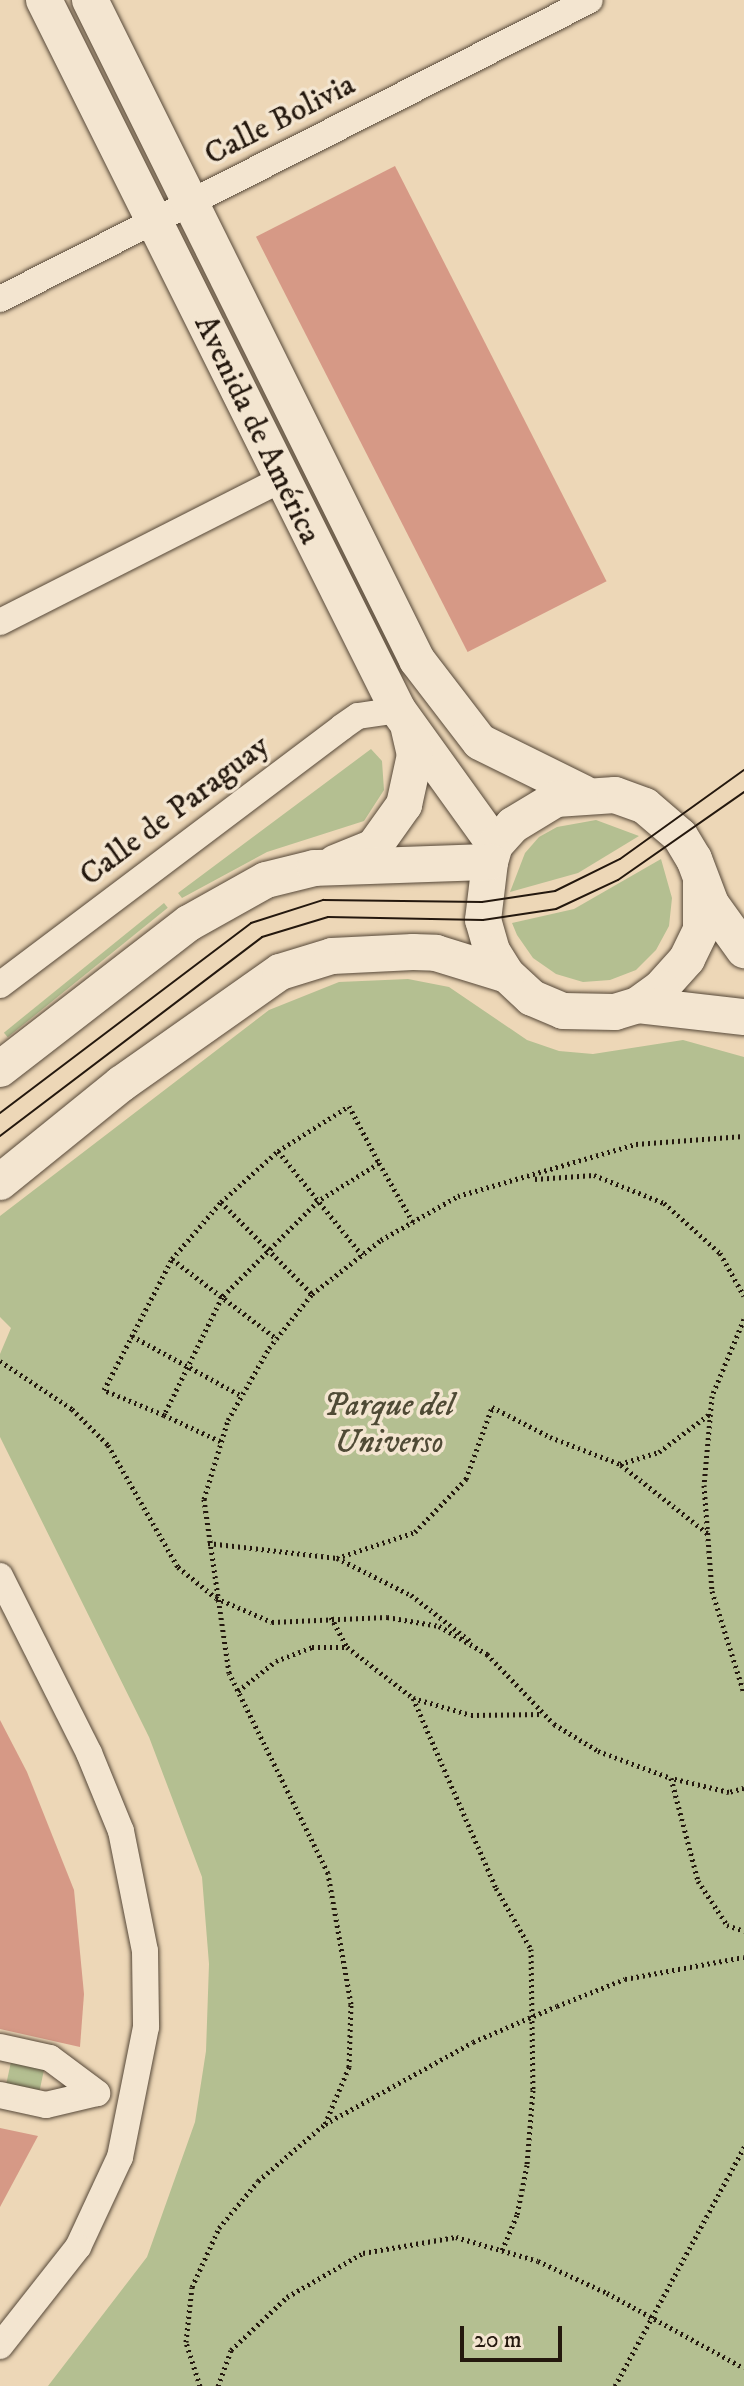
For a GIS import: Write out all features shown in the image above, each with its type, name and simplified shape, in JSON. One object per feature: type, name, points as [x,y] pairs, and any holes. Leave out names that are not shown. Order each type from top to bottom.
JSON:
[{"type":"main road","name":"Avenida de América","points":[[44,0],[157,223],[280,480],[403,719],[492,854]]},
{"type":"main road","name":"Avenida de América","points":[[90,0],[417,660],[480,742],[583,793],[615,795],[669,823],[694,859],[711,904],[744,950]]},
{"type":"main road","points":[[0,1069],[209,908],[266,880],[315,868],[374,847],[391,827],[411,778],[415,755],[403,719]]},
{"type":"main road","name":"Avenida de América","points":[[583,793],[531,812],[492,854],[483,920],[492,951],[507,975],[532,998],[563,1011],[602,1014],[638,1005],[744,1017]]},
{"type":"main road","points":[[315,868],[492,854]]},
{"type":"main road","name":"Avenida de América","points":[[638,1005],[669,979],[696,944],[703,913],[701,881]]},
{"type":"main road","points":[[0,1182],[133,1075],[280,972],[332,956],[402,952],[436,953],[507,975]]},
{"type":"street","name":"Calle Bolivia","points":[[0,299],[157,223],[590,0]]},
{"type":"street","points":[[0,622],[280,480]]},
{"type":"street","name":"Calle de Paraguay","points":[[0,985],[358,716],[403,719]]},
{"type":"street","points":[[0,1576],[89,1753],[121,1831],[145,1951],[146,2027],[120,2157],[78,2247],[0,2346]]},
{"type":"street","points":[[0,2047],[50,2058],[97,2093],[46,2105],[0,2095]]},
{"type":"path","points":[[222,1442],[104,1390],[172,1259],[221,1202],[278,1151],[349,1106],[413,1222]]},
{"type":"path","points":[[325,2124],[349,2067],[351,2004],[328,1873],[229,1673],[204,1499],[222,1442],[242,1396],[277,1339],[312,1294],[362,1255],[413,1222],[458,1196],[527,1180],[636,1144],[744,1136]]},
{"type":"path","points":[[278,1151],[362,1255]]},
{"type":"path","points":[[164,1415],[222,1297],[318,1201],[379,1163]]},
{"type":"path","points":[[527,1180],[594,1175],[664,1203],[720,1253],[744,1296]]},
{"type":"path","points":[[221,1202],[312,1294]]},
{"type":"path","points":[[172,1259],[277,1339]]},
{"type":"path","points":[[744,1319],[712,1396],[704,1485],[712,1591],[744,1693]]},
{"type":"path","points":[[132,1336],[242,1396]]},
{"type":"path","points":[[0,1361],[72,1409],[108,1445],[178,1567],[216,1598],[272,1622],[331,1617],[387,1617],[439,1626],[487,1654]]},
{"type":"path","points":[[337,1558],[415,1532],[466,1479],[492,1407],[550,1437],[620,1464],[708,1534]]},
{"type":"path","points":[[620,1464],[659,1452],[711,1413]]},
{"type":"path","points":[[208,1543],[337,1558],[411,1595],[487,1654],[543,1714],[598,1751],[671,1778],[729,1792],[744,1788]]},
{"type":"path","points":[[331,1617],[347,1647],[413,1698],[471,1715],[543,1714]]},
{"type":"path","points":[[238,1691],[276,1661],[312,1647],[347,1647]]},
{"type":"path","points":[[413,1698],[496,1888],[531,1949],[535,2016],[527,2165],[517,2215],[502,2251]]},
{"type":"path","points":[[671,1778],[698,1881],[727,1925],[744,1931]]},
{"type":"path","points":[[200,2386],[186,2342],[192,2287],[219,2228],[258,2181],[325,2124],[392,2083],[535,2016],[625,1979],[744,1957]]},
{"type":"path","points":[[615,2386],[744,2147]]},
{"type":"path","points":[[218,2386],[231,2350],[287,2297],[363,2253],[456,2237],[502,2251],[607,2293],[744,2368]]},
{"type":"green space","points":[[371,749],[382,761],[384,790],[364,821],[267,852],[182,898],[178,893]]},
{"type":"green space","points":[[596,820],[639,836],[578,873],[510,892],[525,853],[539,837],[557,827]]},
{"type":"green space","points":[[661,859],[672,898],[669,926],[656,950],[636,970],[610,980],[583,982],[556,974],[533,958],[517,935],[512,923],[574,909]]},
{"type":"green space","points":[[164,903],[168,908],[8,1037],[4,1033]]},
{"type":"green space","name":"Parque del Universo","points":[[408,979],[449,987],[527,1040],[559,1051],[593,1054],[683,1040],[744,1057],[744,2386],[48,2386],[147,2257],[195,2122],[206,2051],[209,1964],[202,1877],[149,1737],[0,1437],[0,1354],[11,1328],[0,1317],[0,1216],[269,1010],[339,982]]},
{"type":"green space","points":[[12,2057],[45,2064],[38,2097],[5,2090]]},
{"type":"building","points":[[395,166],[607,581],[468,652],[256,237]]},
{"type":"building","points":[[0,1720],[27,1772],[74,1890],[84,1994],[80,2047],[0,2029]]},
{"type":"building","points":[[0,2128],[38,2136],[0,2207]]},
{"type":"tram line","points":[[0,1113],[251,923],[323,900],[482,902],[555,891],[620,859],[744,770]]},
{"type":"tram line","points":[[0,1136],[262,937],[328,917],[483,920],[556,909],[618,880],[744,792]]}]
